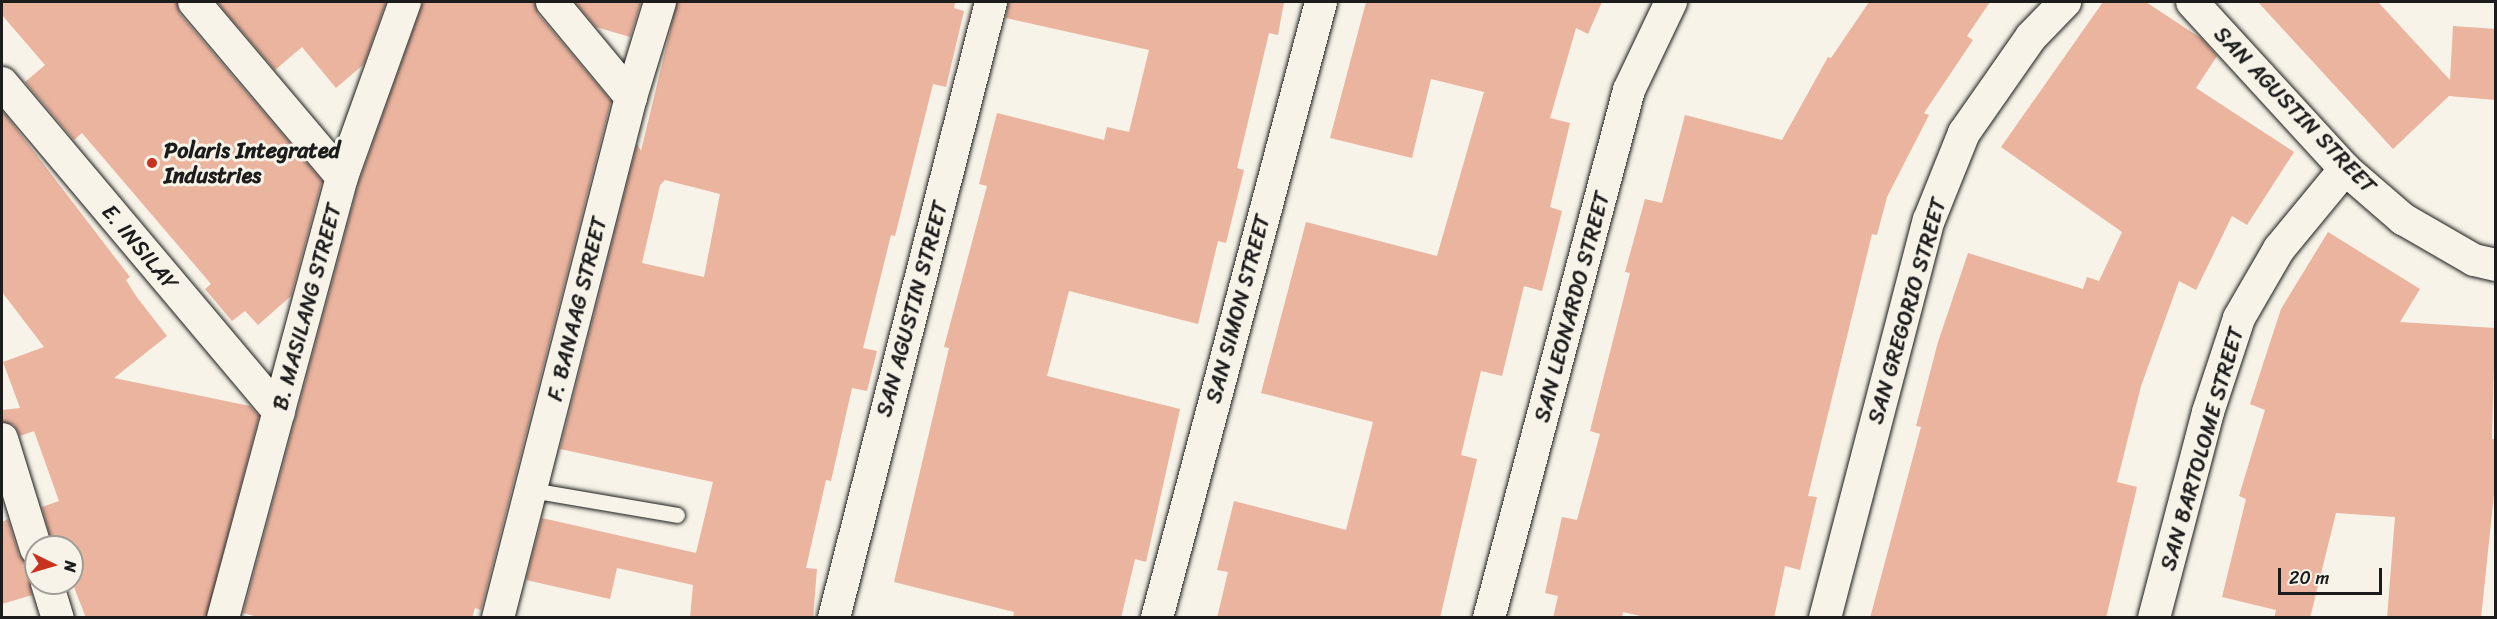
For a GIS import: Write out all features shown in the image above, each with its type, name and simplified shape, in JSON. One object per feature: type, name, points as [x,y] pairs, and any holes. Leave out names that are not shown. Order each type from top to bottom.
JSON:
[{"type":"street","points":[[194,2],[342,177]]},
{"type":"street","name":"B. MASILANG STREET","points":[[223,618],[342,177],[405,2]]},
{"type":"street","points":[[552,2],[631,97]]},
{"type":"street","name":"F. BANAAG STREET","points":[[498,618],[631,97],[660,2]]},
{"type":"street","name":"SAN AGUSTIN STREET","points":[[834,618],[992,2]]},
{"type":"street","name":"SAN SIMON STREET","points":[[1157,618],[1321,2]]},
{"type":"street","name":"SAN LEONARDO STREET","points":[[1489,618],[1629,90],[1671,2]]},
{"type":"street","name":"SAN GREGORIO STREET","points":[[1825,618],[1929,220],[1964,133],[2031,38],[2065,2]]},
{"type":"street","name":"SAN AGUSTIN STREET","points":[[2192,2],[2345,169],[2403,219],[2474,260],[2496,265]]},
{"type":"street","name":"E. INSILAY","points":[[2,83],[279,412]]},
{"type":"street","name":"SAN BARTOLOME STREET","points":[[2154,618],[2208,412],[2239,318],[2279,249],[2345,169]]},
{"type":"street","points":[[2,439],[32,535]]},
{"type":"street","points":[[51,595],[58,618]]},
{"type":"lane","points":[[531,490],[677,515]]},
{"type":"building","points":[[2,2],[177,2],[180,14],[322,181],[291,296],[258,325],[245,311],[232,321],[205,289],[211,284],[82,133],[74,140],[25,82],[45,65],[2,15]]},
{"type":"building","points":[[217,2],[386,2],[364,64],[336,88],[302,47],[275,70]]},
{"type":"building","points":[[423,2],[535,2],[538,14],[611,101],[481,610],[475,608],[472,618],[262,618],[243,613],[359,182]]},
{"type":"building","points":[[575,2],[641,2],[630,37],[596,27]]},
{"type":"building","points":[[677,2],[955,2],[954,8],[964,11],[946,87],[933,84],[895,236],[891,235],[863,348],[877,351],[867,391],[852,388],[831,481],[826,480],[806,568],[817,569],[813,618],[690,618],[693,585],[617,568],[610,599],[526,580],[542,518],[696,553],[713,482],[560,449],[637,144],[641,151]],"holes":[[[665,180],[720,194],[704,277],[642,263],[660,185]]]},
{"type":"building","points":[[1008,2],[1284,2],[1278,35],[1269,33],[1237,168],[1244,170],[1226,243],[1218,241],[1198,324],[1069,291],[1047,376],[1180,409],[1146,562],[1135,559],[1121,618],[1013,618],[1014,612],[894,582],[949,348],[944,347],[987,186],[979,184],[997,113],[1104,140],[1107,127],[1129,132],[1149,50],[1006,18]]},
{"type":"building","points":[[1366,2],[1602,2],[1588,34],[1576,28],[1550,118],[1570,123],[1550,207],[1562,211],[1542,291],[1524,286],[1502,376],[1481,371],[1461,455],[1477,459],[1440,618],[1217,618],[1228,572],[1217,570],[1234,501],[1346,530],[1373,422],[1261,393],[1306,222],[1437,256],[1484,92],[1431,79],[1412,158],[1330,138]]},
{"type":"building","points":[[1869,2],[1990,2],[1967,36],[1973,40],[1924,113],[1929,115],[1887,197],[1877,235],[1872,234],[1808,496],[1817,497],[1800,570],[1785,566],[1774,618],[1649,618],[1623,612],[1622,618],[1553,618],[1558,596],[1545,593],[1562,517],[1577,520],[1600,434],[1590,431],[1630,273],[1625,272],[1645,199],[1662,203],[1685,115],[1782,140],[1828,57],[1831,58]]},
{"type":"building","points":[[2103,2],[2146,2],[2202,39],[2217,56],[2196,88],[2294,152],[2247,225],[2232,216],[2196,290],[2179,281],[2141,386],[2117,482],[2137,487],[2106,618],[1870,618],[1921,427],[1916,426],[1938,342],[1968,253],[2083,289],[2087,277],[2099,281],[2122,232],[2001,147]]},
{"type":"building","points":[[2258,2],[2378,2],[2450,80],[2453,26],[2496,29],[2496,100],[2449,96],[2393,149]]},
{"type":"building","points":[[2,110],[130,277],[126,280],[136,296],[167,336],[114,378],[250,406],[259,416],[206,618],[86,618],[77,595],[84,595],[84,535],[50,535],[42,507],[59,501],[34,431],[20,436],[14,425],[2,422],[2,410],[20,408],[3,362],[44,347],[2,292]]},
{"type":"building","points":[[2328,232],[2420,289],[2400,322],[2495,328],[2492,439],[2496,439],[2496,475],[2481,618],[2387,618],[2395,517],[2336,513],[2310,618],[2274,618],[2276,610],[2222,597],[2246,499],[2239,496],[2265,410],[2250,404],[2281,309]]},
{"type":"building","points":[[8,519],[19,555],[24,559],[24,595],[32,595],[2,604],[2,522]]},
{"type":"place","name":"Polaris Integrated Industries","points":[[152,163]]}]
